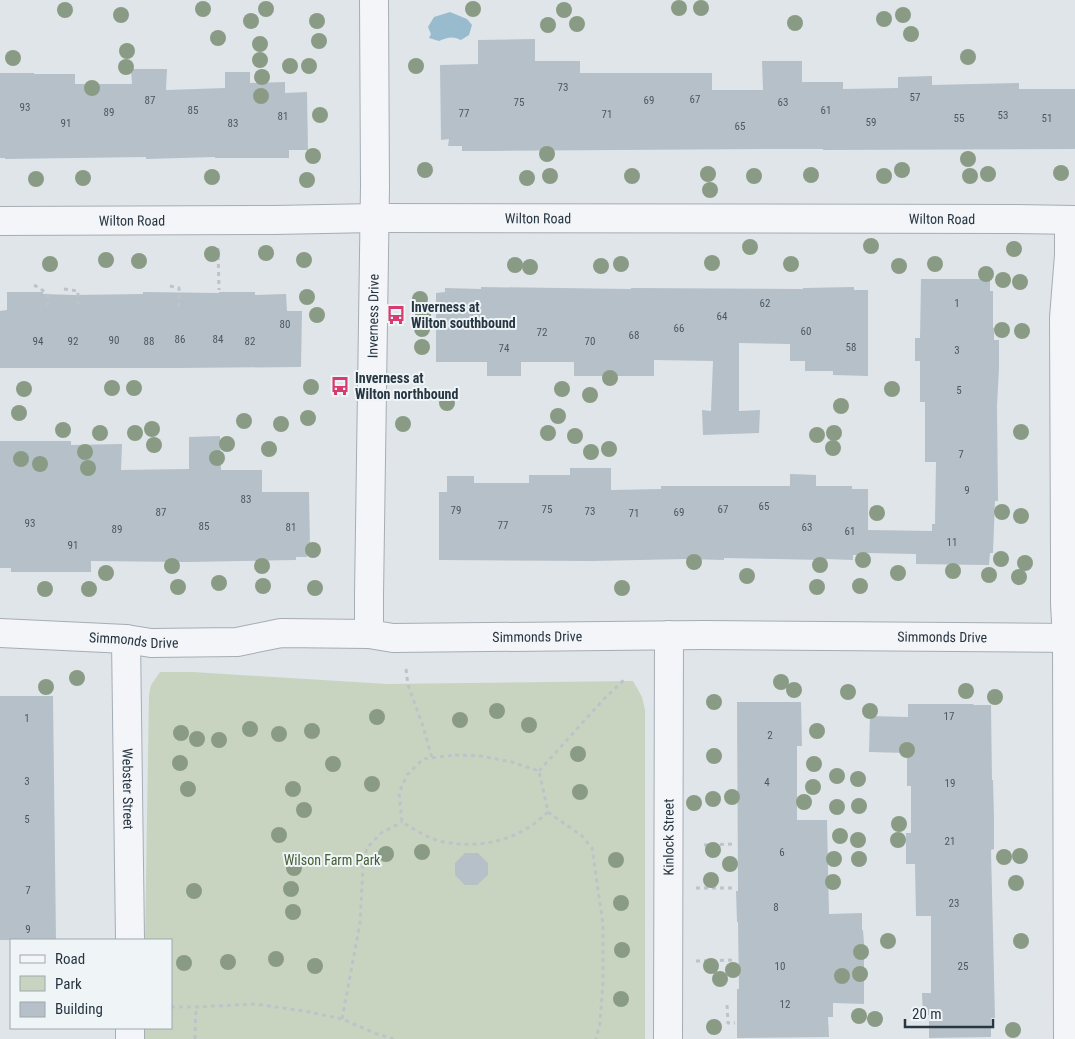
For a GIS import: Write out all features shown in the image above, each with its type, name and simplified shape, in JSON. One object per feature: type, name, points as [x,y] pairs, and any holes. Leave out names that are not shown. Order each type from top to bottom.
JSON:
[{"type":"street","name":"Inverness Drive","points":[[369,634],[375,218],[374,0]]},
{"type":"street","name":"Wilton Road","points":[[0,221],[375,218],[1072,220]]},
{"type":"street","points":[[1068,1039],[1071,638],[1065,556],[1064,318],[1072,220]]},
{"type":"street","name":"Simmonds Drive","points":[[0,634],[126,639],[150,643],[236,642],[281,633],[369,634],[393,638],[842,635],[1071,638]]},
{"type":"street","name":"Kinlock Street","points":[[668,1039],[669,635]]},
{"type":"street","name":"Webster Street","points":[[126,639],[130,939]]},
{"type":"path","points":[[217,220],[219,290]]},
{"type":"path","points":[[34,285],[47,293],[48,307]]},
{"type":"path","points":[[170,286],[179,288],[179,308]]},
{"type":"path","points":[[64,289],[78,290],[78,308]]},
{"type":"path","points":[[406,669],[408,685],[432,758]]},
{"type":"path","points":[[539,771],[626,678]]},
{"type":"path","points":[[402,822],[399,793],[407,775],[423,759],[455,754],[481,756],[512,762],[539,771]]},
{"type":"path","points":[[539,771],[548,812],[582,836],[592,848],[603,924],[603,982],[600,1023],[596,1039]]},
{"type":"path","points":[[402,822],[420,834],[443,842],[478,845],[503,840],[526,829],[548,812]]},
{"type":"path","points":[[342,1019],[360,922],[363,867],[367,848],[381,833],[402,822]]},
{"type":"path","points":[[704,844],[735,844]]},
{"type":"path","points":[[668,889],[733,888]]},
{"type":"path","points":[[668,961],[735,960]]},
{"type":"path","points":[[172,1006],[196,1007],[256,1004],[310,1012],[342,1019],[394,1039]]},
{"type":"path","points":[[727,1005],[728,1023],[735,1023]]},
{"type":"path","points":[[195,1039],[196,1007]]},
{"type":"green space","name":"Wilson Farm Park","points":[[160,672],[193,672],[387,684],[633,681],[642,697],[645,710],[645,1039],[145,1039],[145,1029],[172,1029],[172,939],[145,939],[149,695],[151,685]]},
{"type":"water","points":[[450,12],[467,19],[472,25],[469,35],[461,40],[450,38],[439,41],[429,38],[431,34],[428,27],[434,17]]},
{"type":"building","points":[[535,39],[535,61],[580,61],[580,73],[712,73],[712,90],[763,90],[762,61],[802,61],[802,82],[843,82],[843,89],[898,88],[898,77],[932,76],[932,85],[1019,83],[1019,89],[1075,89],[1075,149],[462,151],[462,146],[448,146],[449,139],[441,140],[440,65],[478,64],[478,40]]},
{"type":"building","points":[[131,69],[167,69],[166,90],[225,88],[225,72],[250,72],[250,83],[285,82],[285,93],[307,92],[308,150],[289,150],[289,158],[0,158],[0,73],[75,74],[75,84],[132,84]]},
{"type":"building","points":[[921,279],[990,279],[990,291],[993,291],[994,340],[999,340],[997,406],[998,501],[995,501],[993,553],[990,553],[989,565],[916,564],[916,554],[867,553],[867,555],[853,555],[853,560],[724,558],[724,560],[592,561],[439,560],[439,492],[447,492],[447,476],[474,476],[474,483],[529,483],[529,475],[570,475],[570,468],[611,468],[611,490],[661,489],[661,486],[790,486],[790,474],[816,475],[816,486],[852,486],[852,489],[868,489],[868,530],[932,531],[932,524],[935,524],[936,462],[925,462],[925,402],[920,402],[920,361],[915,361],[915,338],[920,338]]},
{"type":"building","points":[[481,287],[803,289],[854,287],[854,290],[868,290],[868,376],[833,375],[833,371],[805,371],[805,361],[790,361],[790,344],[739,343],[739,411],[760,410],[759,433],[703,435],[702,410],[711,411],[713,361],[654,360],[654,376],[574,376],[574,362],[521,362],[521,376],[487,376],[487,362],[436,362],[436,293],[445,292],[445,288],[481,289]]},
{"type":"building","points":[[7,292],[43,292],[43,294],[74,295],[143,294],[143,292],[255,292],[255,295],[286,294],[287,311],[302,311],[301,367],[0,368],[0,311],[7,310]]},
{"type":"building","points":[[220,436],[221,470],[262,470],[262,492],[309,492],[310,547],[306,547],[307,557],[296,557],[296,560],[91,561],[91,572],[11,572],[11,568],[0,568],[0,441],[71,441],[71,445],[122,444],[121,470],[189,469],[189,437]]},
{"type":"building","points":[[0,696],[53,696],[56,939],[0,940]]},
{"type":"building","points":[[737,702],[801,702],[802,746],[797,746],[797,820],[827,820],[829,914],[862,913],[864,1004],[833,1003],[833,1017],[828,1017],[829,1037],[737,1038],[737,989],[739,989],[736,891],[738,891]]},
{"type":"building","points":[[908,704],[991,705],[994,849],[991,850],[995,1018],[991,1018],[991,1037],[929,1038],[929,1015],[923,1015],[922,993],[931,993],[931,916],[916,916],[915,864],[906,864],[906,833],[911,833],[911,786],[907,786],[907,753],[869,752],[870,716],[908,717]]},
{"type":"building","points":[[465,853],[478,853],[488,863],[488,875],[477,885],[465,885],[455,875],[455,863]]},
{"type":"place","name":"Inverness at Wilton southbound","points":[[396,315]]},
{"type":"place","name":"Inverness at Wilton northbound","points":[[340,386]]}]
